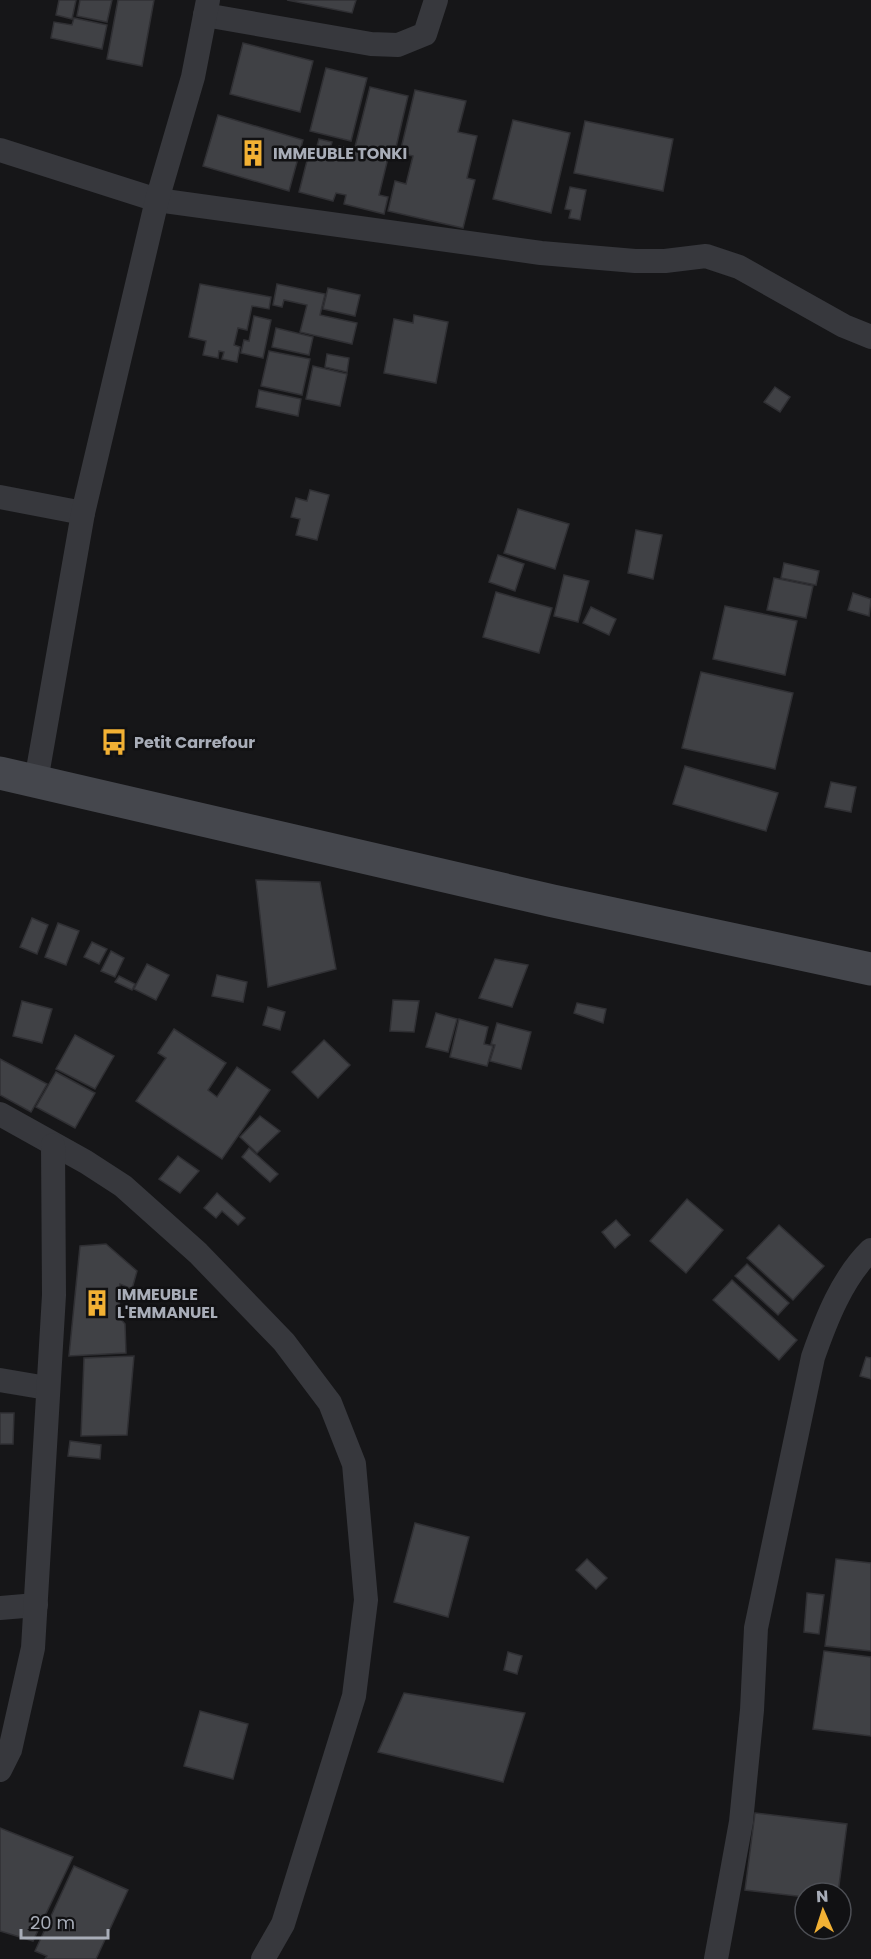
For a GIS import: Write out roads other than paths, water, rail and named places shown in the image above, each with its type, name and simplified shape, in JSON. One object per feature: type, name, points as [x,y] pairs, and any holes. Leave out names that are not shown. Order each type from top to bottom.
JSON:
[{"type":"main road","points":[[0,773],[542,898],[871,969]]},
{"type":"street","points":[[36,781],[83,513],[158,200],[193,77],[206,7],[371,44],[398,45],[425,34],[436,0]]},
{"type":"street","points":[[0,150],[158,200],[541,254],[635,261],[706,256],[739,267],[844,326],[871,337]]},
{"type":"street","points":[[0,497],[83,513]]},
{"type":"street","points":[[0,1114],[86,1162],[123,1186],[198,1253],[284,1342],[330,1403],[354,1464],[366,1600],[354,1696],[283,1923],[263,1959]]},
{"type":"street","points":[[0,1770],[10,1750],[33,1648],[54,1294],[53,1145]]},
{"type":"street","points":[[716,1959],[741,1822],[752,1710],[756,1628],[808,1377],[825,1323],[841,1291],[871,1250]]},
{"type":"street","points":[[0,1380],[47,1388]]},
{"type":"street","points":[[0,1608],[36,1605]]},
{"type":"place","name":"IMMEUBLE TONKI","points":[[253,153]]},
{"type":"place","name":"Petit Carrefour","points":[[114,742]]},
{"type":"place","name":"IMMEUBLE L'EMMANUEL","points":[[97,1303]]}]
